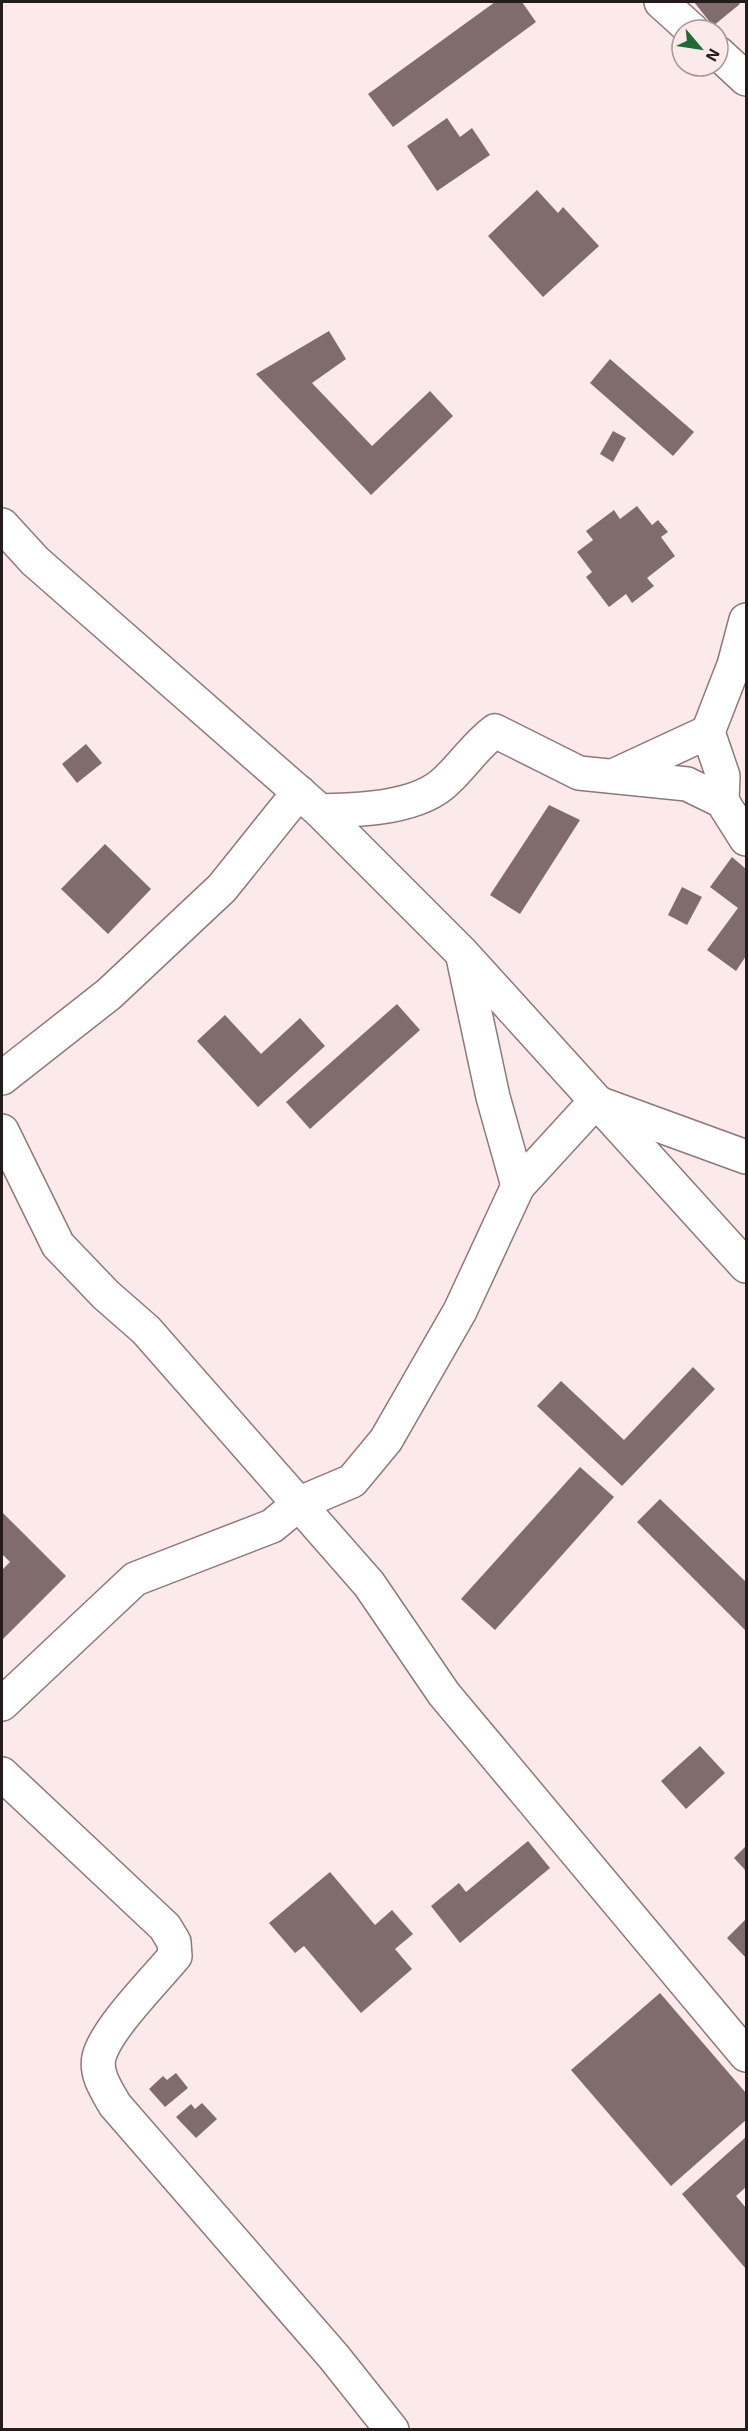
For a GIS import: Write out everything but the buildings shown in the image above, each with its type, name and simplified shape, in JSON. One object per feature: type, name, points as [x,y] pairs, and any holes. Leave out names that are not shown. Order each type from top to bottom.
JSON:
[{"type":"street","points":[[661,2],[679,18]]},
{"type":"street","points":[[730,64],[747,79]]},
{"type":"street","points":[[2,525],[35,561],[310,802],[463,954],[595,1102],[747,1266]]},
{"type":"street","points":[[687,784],[693,760],[708,732],[734,664],[747,620]]},
{"type":"street","points":[[310,802],[368,810],[411,801],[446,782],[478,744],[495,731],[579,773],[687,784],[722,801]]},
{"type":"street","points":[[611,777],[708,732]]},
{"type":"street","points":[[708,732],[723,776],[722,801],[743,837],[747,839]]},
{"type":"street","points":[[2,1078],[109,994],[310,802]]},
{"type":"street","points":[[463,954],[493,1097],[518,1186]]},
{"type":"street","points":[[595,1102],[747,1157]]},
{"type":"street","points":[[2,1704],[135,1579],[272,1526],[300,1503],[352,1481],[386,1440],[460,1311],[518,1186],[595,1102]]},
{"type":"street","points":[[2,1131],[58,1245],[106,1295],[146,1330],[369,1584],[444,1694],[747,2055]]},
{"type":"street","points":[[2,1773],[165,1927],[174,1942],[175,1956],[110,2035],[99,2058],[101,2079],[115,2105],[334,2357],[392,2430]]}]
